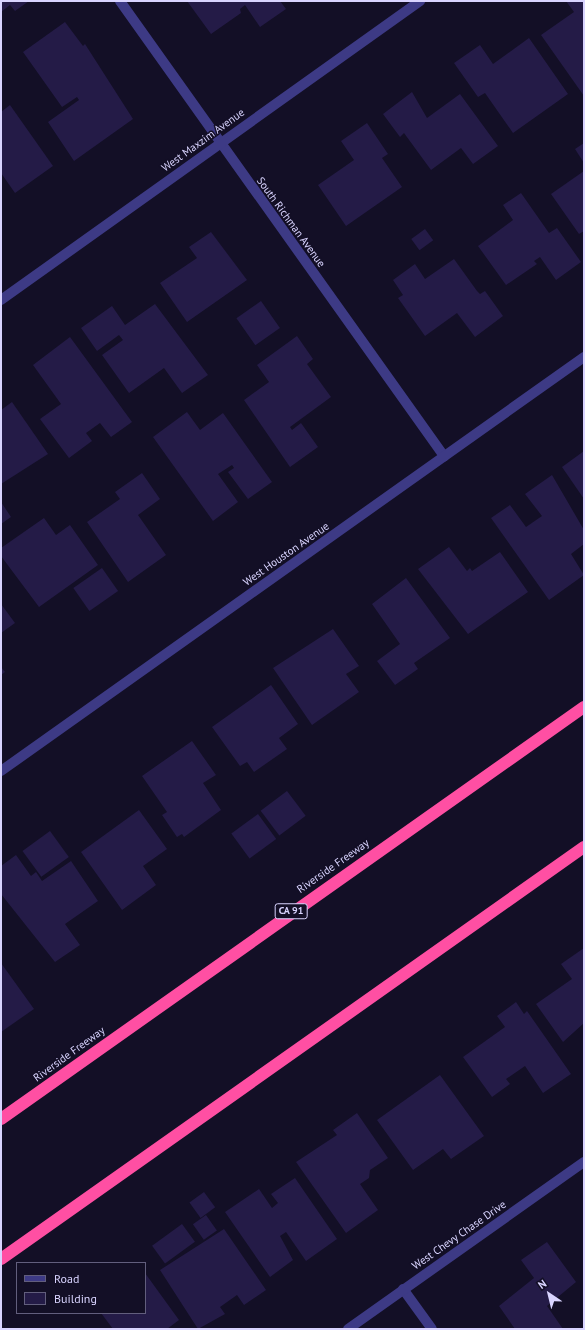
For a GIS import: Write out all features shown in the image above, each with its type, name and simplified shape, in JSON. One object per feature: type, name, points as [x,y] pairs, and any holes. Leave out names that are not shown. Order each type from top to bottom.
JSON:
[{"type":"highway","name":"Riverside Freeway","points":[[1,1119],[584,707]]},
{"type":"highway","points":[[1,1259],[584,847]]},
{"type":"street","name":"South Richman Avenue","points":[[120,1],[444,456]]},
{"type":"street","name":"West Maxzim Avenue","points":[[1,300],[420,1]]},
{"type":"street","name":"West Houston Avenue","points":[[1,771],[584,357]]},
{"type":"street","name":"West Chevy Chase Drive","points":[[348,1329],[584,1162]]},
{"type":"street","points":[[404,1289],[432,1329]]},
{"type":"building","points":[[1,1],[29,1],[15,11],[10,5],[1,12]]},
{"type":"building","points":[[187,1],[280,1],[286,9],[260,27],[245,5],[240,9],[241,13],[211,34]]},
{"type":"building","points":[[566,1],[584,1],[584,96],[541,35],[574,12]]},
{"type":"building","points":[[65,22],[83,46],[85,44],[133,119],[74,161],[48,122],[79,100],[77,97],[62,107],[23,52]]},
{"type":"building","points":[[529,38],[568,94],[513,133],[485,93],[478,97],[454,63],[480,45],[493,64]]},
{"type":"building","points":[[412,92],[427,118],[460,94],[498,146],[473,164],[461,148],[431,170],[404,133],[400,137],[383,114]]},
{"type":"building","points":[[10,105],[53,166],[15,193],[1,173],[1,112]]},
{"type":"building","points":[[367,123],[388,154],[382,158],[402,187],[346,226],[318,185],[354,160],[341,141]]},
{"type":"building","points":[[584,143],[584,163],[575,149]]},
{"type":"building","points":[[584,171],[584,231],[579,234],[551,194]]},
{"type":"building","points":[[521,193],[549,233],[557,228],[581,262],[556,280],[540,257],[534,261],[537,264],[506,285],[478,246],[513,220],[503,205]]},
{"type":"building","points":[[425,229],[433,240],[419,250],[411,239]]},
{"type":"building","points":[[211,232],[247,280],[187,322],[160,283],[197,258],[189,247]]},
{"type":"building","points":[[454,259],[477,291],[480,294],[485,291],[503,316],[475,337],[457,313],[425,336],[398,298],[403,295],[393,280],[415,264],[425,279]]},
{"type":"building","points":[[261,301],[280,328],[255,345],[236,318]]},
{"type":"building","points":[[155,304],[208,375],[182,393],[164,368],[129,393],[102,355],[123,340],[119,335],[97,351],[81,328],[112,306],[125,325]]},
{"type":"building","points":[[297,336],[313,359],[307,364],[331,397],[290,427],[292,430],[301,423],[318,447],[290,467],[244,400],[269,382],[257,365]]},
{"type":"building","points":[[70,337],[132,422],[111,437],[100,423],[86,433],[92,441],[69,458],[40,419],[61,404],[33,365]]},
{"type":"building","points":[[12,402],[48,454],[1,484],[1,410]]},
{"type":"building","points":[[187,412],[200,430],[223,413],[272,482],[248,499],[228,472],[234,468],[232,465],[218,474],[238,502],[213,521],[153,437]]},
{"type":"building","points":[[584,451],[584,499],[562,467]]},
{"type":"building","points":[[142,473],[160,499],[138,515],[166,555],[128,582],[87,522],[120,499],[115,492]]},
{"type":"building","points":[[552,475],[584,530],[584,544],[571,554],[584,575],[549,600],[491,518],[510,505],[526,527],[542,516],[525,494]]},
{"type":"building","points":[[1,502],[11,517],[1,524]]},
{"type":"building","points":[[44,518],[56,535],[70,525],[98,565],[39,607],[1,556],[1,548]]},
{"type":"building","points":[[449,547],[467,571],[470,568],[472,571],[500,552],[528,592],[468,634],[418,569]]},
{"type":"building","points":[[102,568],[118,591],[89,611],[73,588]]},
{"type":"building","points":[[406,578],[450,638],[414,663],[418,669],[395,685],[377,661],[400,644],[372,604]]},
{"type":"building","points":[[1,604],[15,623],[1,633]]},
{"type":"building","points":[[333,629],[359,666],[346,674],[359,692],[312,725],[273,668]]},
{"type":"building","points":[[1,667],[5,672],[1,675]]},
{"type":"building","points":[[271,685],[298,724],[279,738],[287,749],[254,772],[247,762],[240,766],[212,727]]},
{"type":"building","points":[[192,741],[216,775],[203,783],[221,810],[184,837],[182,834],[177,837],[162,815],[167,812],[142,776]]},
{"type":"building","points":[[287,791],[306,816],[279,836],[261,811]]},
{"type":"building","points":[[139,810],[167,849],[143,866],[156,885],[122,910],[81,852]]},
{"type":"building","points":[[258,814],[276,839],[250,858],[231,833]]},
{"type":"building","points":[[50,831],[69,857],[41,877],[22,851]]},
{"type":"building","points":[[16,855],[31,876],[36,872],[42,881],[71,861],[98,901],[65,924],[80,945],[55,962],[1,894],[1,866]]},
{"type":"building","points":[[584,948],[584,1023],[563,1042],[536,1004],[572,979],[561,964]]},
{"type":"building","points":[[1,963],[34,1009],[1,1032]]},
{"type":"building","points":[[516,1002],[524,1014],[527,1011],[571,1074],[543,1093],[525,1066],[506,1079],[510,1084],[492,1097],[463,1057],[505,1027],[497,1016]]},
{"type":"building","points":[[440,1075],[484,1136],[451,1159],[443,1149],[413,1170],[377,1120]]},
{"type":"building","points":[[357,1113],[388,1158],[370,1170],[369,1178],[360,1184],[378,1210],[346,1233],[296,1162],[337,1135],[333,1130]]},
{"type":"building","points":[[295,1178],[337,1239],[306,1261],[286,1232],[280,1236],[293,1260],[270,1277],[225,1212],[259,1189],[272,1208],[278,1203],[271,1194]]},
{"type":"building","points":[[204,1192],[215,1207],[201,1218],[189,1203]]},
{"type":"building","points":[[206,1215],[217,1231],[204,1240],[193,1224]]},
{"type":"building","points":[[182,1224],[195,1242],[165,1264],[152,1246]]},
{"type":"building","points":[[224,1229],[266,1290],[244,1305],[237,1295],[220,1307],[225,1314],[198,1329],[160,1270]]},
{"type":"building","points":[[547,1242],[576,1282],[547,1306],[563,1329],[515,1329],[499,1306],[534,1278],[521,1260]]},
{"type":"building","points":[[146,1274],[179,1320],[167,1329],[113,1329],[102,1314],[146,1314]]}]
